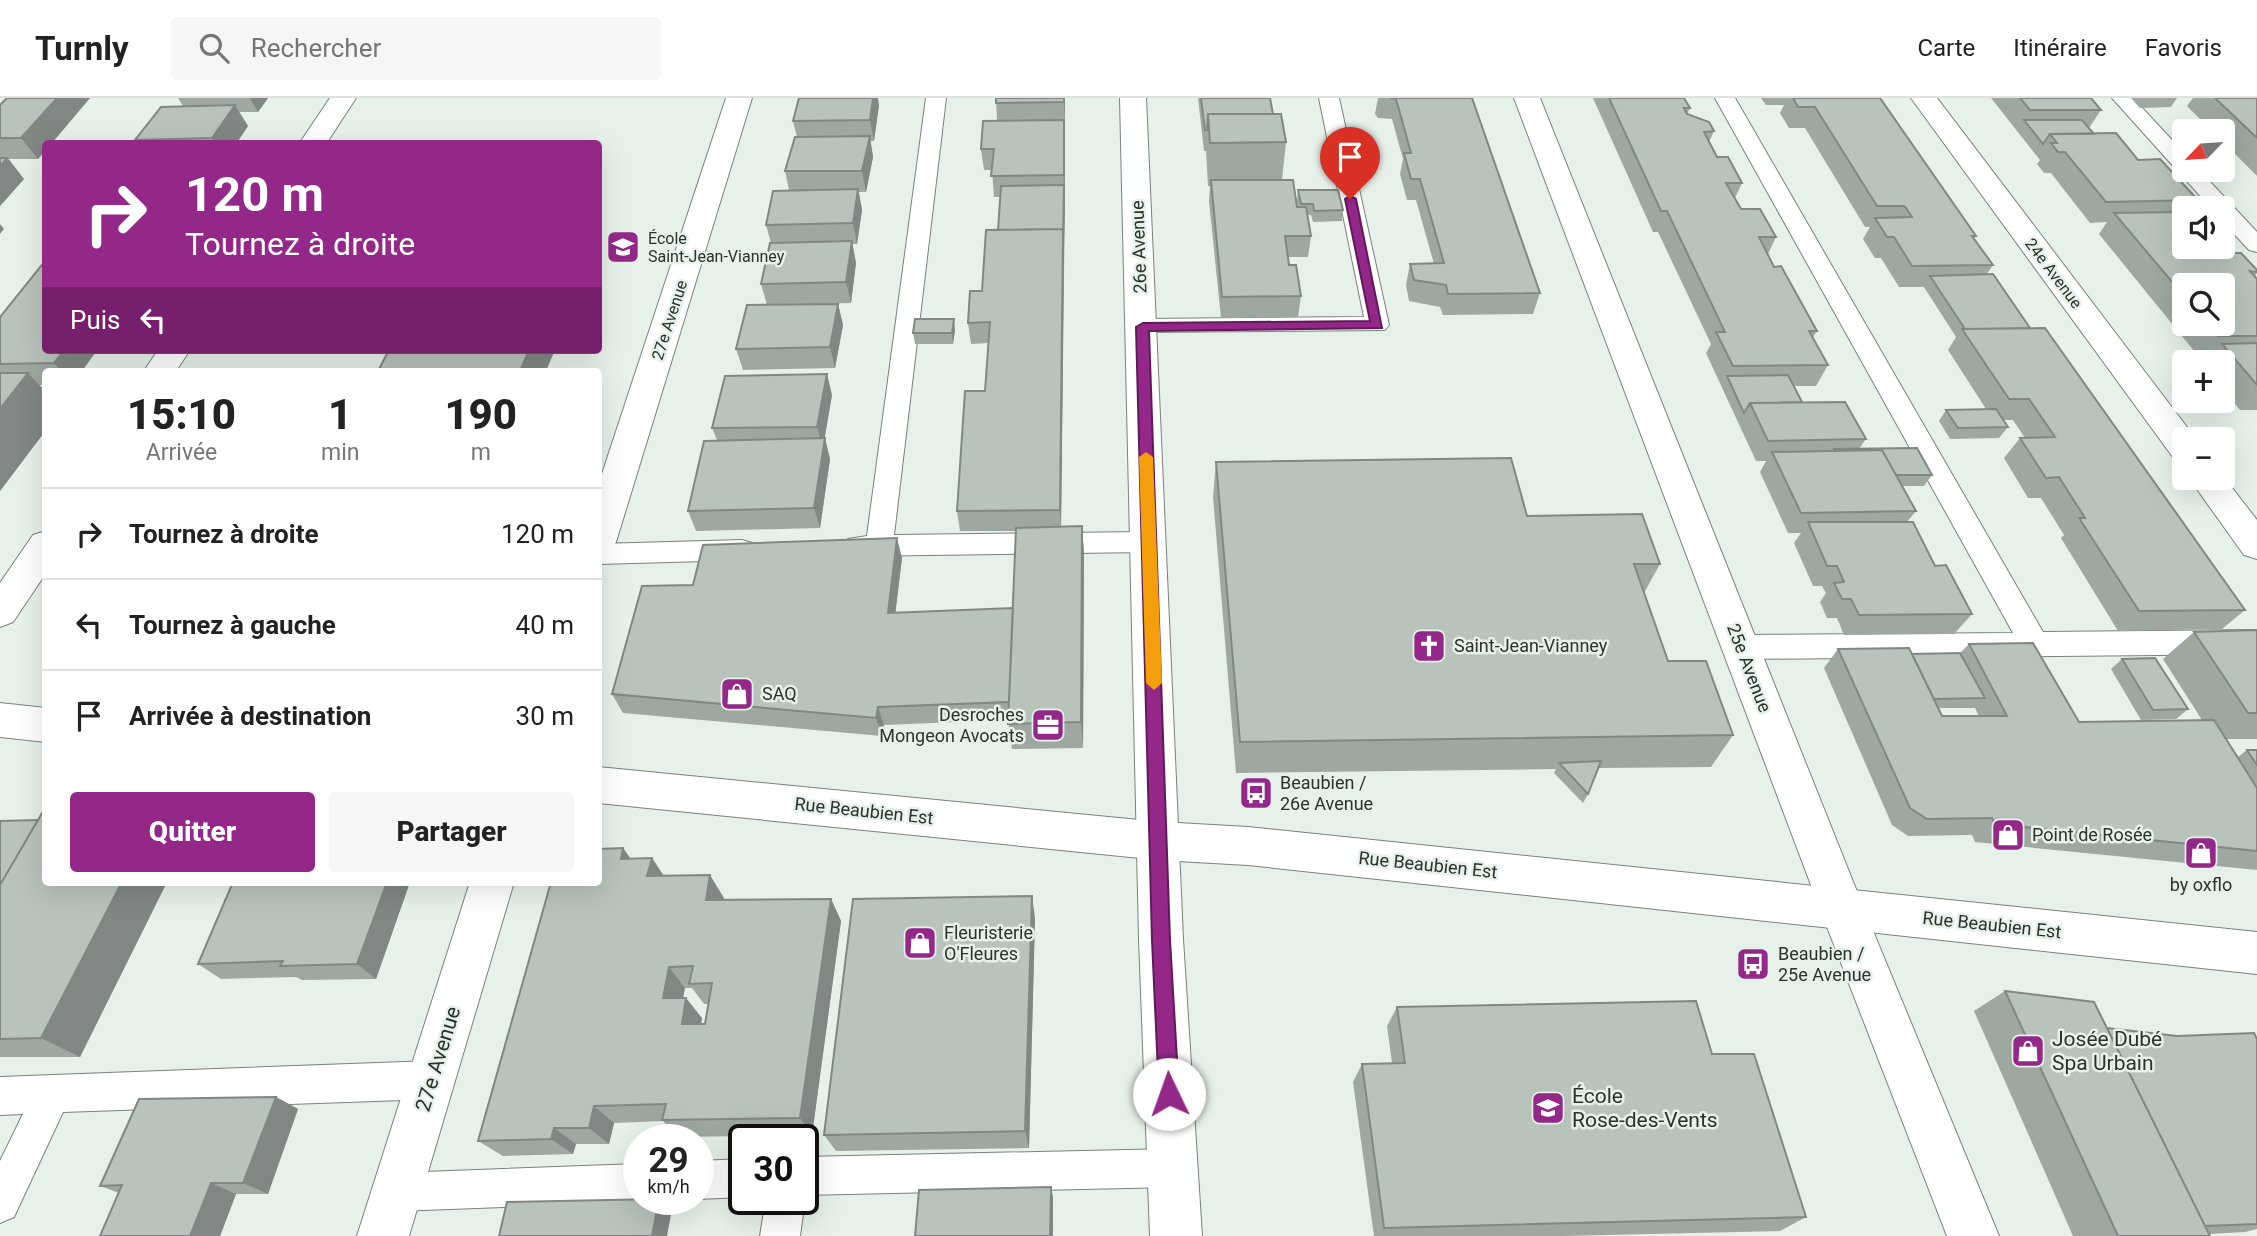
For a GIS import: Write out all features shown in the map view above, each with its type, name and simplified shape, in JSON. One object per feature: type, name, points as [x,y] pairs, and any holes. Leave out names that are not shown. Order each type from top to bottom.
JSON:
[{"type":"street","points":[[315,140],[343,98]]},
{"type":"street","name":"27e Avenue","points":[[602,529],[739,98]]},
{"type":"street","name":"26e Avenue","points":[[1133,98],[1143,327],[1161,940],[1176,1236]]},
{"type":"street","name":"25e Avenue","points":[[1527,98],[1842,909],[1973,1236]]},
{"type":"street","name":"24e Avenue","points":[[1924,98],[2172,432]]},
{"type":"street","points":[[2215,490],[2257,546]]},
{"type":"street","points":[[0,612],[42,550]]},
{"type":"street","points":[[0,720],[42,725]]},
{"type":"street","name":"Rue Beaubien Est","points":[[602,785],[1160,841],[1248,846],[2257,953]]},
{"type":"street","name":"27e Avenue","points":[[383,1236],[491,886]]},
{"type":"lane","points":[[879,546],[936,98]]},
{"type":"lane","points":[[1143,327],[1377,326],[1328,98]]},
{"type":"lane","points":[[1725,98],[2035,645]]},
{"type":"lane","points":[[2122,98],[2172,152]]},
{"type":"lane","points":[[2199,182],[2257,244]]},
{"type":"lane","points":[[837,547],[1148,542]]},
{"type":"lane","points":[[602,554],[768,549]]},
{"type":"lane","points":[[1741,647],[2257,642]]},
{"type":"lane","points":[[0,1096],[432,1080]]},
{"type":"lane","points":[[0,1203],[52,1095]]},
{"type":"lane","points":[[819,1176],[1172,1168]]},
{"type":"lane","points":[[397,1192],[623,1183]]},
{"type":"lane","points":[[780,1236],[783,1215]]},
{"type":"building","points":[[7,98],[57,98],[21,138],[0,138],[0,105]]},
{"type":"building","points":[[799,98],[873,98],[870,120],[793,121]]},
{"type":"building","points":[[996,98],[1064,98],[1064,102],[996,103]]},
{"type":"building","points":[[1201,98],[1270,98],[1273,114],[1208,114],[1205,130]]},
{"type":"building","points":[[1390,98],[1472,98],[1540,293],[1448,294],[1446,285],[1414,280],[1410,264],[1444,263],[1420,179],[1411,179],[1404,153],[1411,153],[1396,99]]},
{"type":"building","points":[[1609,98],[1684,98],[1690,108],[1684,108],[1687,114],[1709,122],[1714,131],[1704,132],[1717,157],[1728,157],[1742,183],[1726,183],[1741,209],[1760,209],[1776,237],[1759,237],[1774,267],[1781,266],[1817,331],[1809,331],[1828,365],[1733,366],[1716,332],[1725,332],[1667,211],[1661,211]]},
{"type":"building","points":[[1793,98],[1880,98],[1976,236],[1972,236],[1993,265],[1912,266],[1894,237],[1887,237],[1875,218],[1912,217],[1906,208],[1877,206],[1815,107],[1798,107]]},
{"type":"building","points":[[2020,98],[2091,98],[2101,110],[2030,110]]},
{"type":"building","points":[[2215,98],[2257,98],[2257,138]]},
{"type":"building","points":[[235,105],[212,138],[135,140],[161,107]]},
{"type":"building","points":[[1208,114],[1281,114],[1286,142],[1210,143]]},
{"type":"building","points":[[1064,120],[1064,175],[991,176],[994,149],[981,149],[983,121]]},
{"type":"building","points":[[2024,120],[2082,120],[2094,134],[2050,134],[2043,144]]},
{"type":"building","points":[[2116,133],[2138,160],[2160,159],[2172,172],[2172,182],[2181,182],[2194,196],[2172,196],[2172,201],[2106,202],[2065,152],[2058,152],[2051,143],[2057,143],[2050,134]]},
{"type":"building","points":[[870,136],[862,171],[785,171],[795,137]]},
{"type":"building","points":[[1211,180],[1293,180],[1297,207],[1306,207],[1311,236],[1285,236],[1289,265],[1296,265],[1301,296],[1222,297]]},
{"type":"building","points":[[1064,185],[1063,239],[1063,229],[998,230],[1001,186]]},
{"type":"building","points":[[858,189],[853,223],[766,225],[773,191]]},
{"type":"building","points":[[1298,190],[1338,190],[1343,210],[1314,211],[1313,204],[1301,204]]},
{"type":"building","points":[[2172,212],[2172,259],[2235,259],[2235,253],[2241,253],[2257,270],[2250,271],[2257,279],[2257,336],[2235,336],[2235,273],[2172,273],[2172,282],[2114,213]]},
{"type":"building","points":[[1063,229],[1060,510],[957,511],[965,391],[985,391],[990,322],[968,323],[970,291],[982,291],[986,230]]},
{"type":"building","points":[[852,241],[846,282],[761,284],[770,243]]},
{"type":"building","points":[[42,265],[42,354],[61,354],[54,363],[0,364],[0,317]]},
{"type":"building","points":[[1993,274],[2030,328],[1965,329],[1930,276]]},
{"type":"building","points":[[838,304],[830,347],[736,349],[747,305]]},
{"type":"building","points":[[915,319],[954,319],[952,333],[913,333]]},
{"type":"building","points":[[2045,328],[2245,610],[2139,611],[2079,518],[2085,518],[2059,477],[2046,478],[2020,438],[2055,437],[2029,399],[2009,399],[1962,329]]},
{"type":"building","points":[[2257,343],[2257,385],[2235,359],[2235,350],[2227,350],[2222,344]]},
{"type":"building","points":[[387,354],[527,354],[521,368],[380,368]]},
{"type":"building","points":[[0,373],[28,373],[0,409]]},
{"type":"building","points":[[827,374],[817,427],[712,428],[725,376]]},
{"type":"building","points":[[1788,375],[1802,402],[1750,403],[1744,413],[1727,376]]},
{"type":"building","points":[[1845,402],[1866,439],[1768,441],[1750,403]]},
{"type":"building","points":[[1996,409],[2008,427],[1958,428],[1946,410]]},
{"type":"building","points":[[825,438],[814,508],[688,511],[704,441]]},
{"type":"building","points":[[1917,448],[1932,475],[1896,475],[1882,450],[1834,449]]},
{"type":"building","points":[[1882,450],[1916,511],[1801,513],[1772,452]]},
{"type":"building","name":"Saint-Jean-Vianney","points":[[1511,458],[1527,516],[1642,514],[1660,564],[1634,564],[1668,661],[1706,661],[1733,735],[1240,742],[1216,462]]},
{"type":"building","points":[[1808,522],[1913,522],[1935,566],[1946,565],[1972,614],[1859,615],[1851,599],[1842,599],[1834,583],[1844,582],[1837,566],[1827,566]]},
{"type":"building","points":[[1082,526],[1081,722],[1008,724],[1016,528]]},
{"type":"building","points":[[897,538],[888,613],[1013,608],[1009,702],[878,707],[876,718],[612,694],[642,586],[693,585],[703,545]]},
{"type":"building","points":[[2257,630],[2257,713],[2248,713],[2194,632]]},
{"type":"building","points":[[2033,643],[2079,722],[2214,720],[2257,788],[2257,851],[1995,824],[1992,818],[1927,819],[1910,808],[1838,649],[1909,648],[1942,716],[2007,716],[1969,644]]},
{"type":"building","points":[[1960,653],[1985,698],[1934,699],[1912,654]]},
{"type":"building","points":[[2155,658],[2188,709],[2153,710],[2122,659]]},
{"type":"building","points":[[2247,750],[2257,750],[2257,765]]},
{"type":"building","points":[[1601,761],[1588,794],[1559,763]]},
{"type":"building","points":[[42,813],[42,886],[120,886],[41,1038],[0,1039],[0,885]]},
{"type":"building","points":[[38,820],[0,885],[0,821]]},
{"type":"building","points":[[623,848],[621,859],[652,858],[647,876],[710,875],[706,900],[831,899],[800,1118],[662,1120],[666,1104],[594,1106],[589,1128],[554,1128],[551,1139],[478,1141],[550,886],[602,886],[602,849]],"holes":[[[693,966],[689,984],[712,983],[705,1024],[682,1024],[686,998],[663,998],[669,967]]]},
{"type":"building","points":[[231,886],[386,886],[357,964],[280,966],[283,961],[198,964]]},
{"type":"building","points":[[1032,896],[1025,1131],[824,1135],[853,899]]},
{"type":"building","points":[[2005,991],[2094,1002],[2210,1236],[2118,1236]]},
{"type":"building","points":[[1696,1001],[1712,1054],[1754,1054],[1806,1217],[1384,1228],[1362,1064],[1405,1063],[1397,1007]]},
{"type":"building","points":[[2107,1028],[2177,1036],[2254,1033],[2257,1039],[2257,1224],[2205,1226]]},
{"type":"building","points":[[276,1097],[243,1183],[211,1183],[190,1236],[100,1236],[122,1185],[100,1186],[139,1099]]},
{"type":"building","points":[[1051,1187],[1050,1236],[915,1236],[919,1190]]},
{"type":"building","points":[[623,1200],[623,1215],[656,1215],[652,1236],[499,1236],[507,1202]]},
{"type":"slow traffic","points":[[1146,457],[1154,683]]},
{"type":"place","name":"École Saint-Jean-Vianney","points":[[623,247]]},
{"type":"place","name":"Saint-Jean-Vianney","points":[[1429,646]]},
{"type":"place","name":"SAQ","points":[[737,694]]},
{"type":"place","name":"Desroches Mongeon Avocats","points":[[1048,725]]},
{"type":"place","name":"Beaubien / 26e Avenue","points":[[1256,793]]},
{"type":"place","name":"Point de Rosée","points":[[2008,835]]},
{"type":"place","name":"by oxflo","points":[[2201,853]]},
{"type":"place","name":"Fleuristerie O'Fleures","points":[[920,943]]},
{"type":"place","name":"Beaubien / 25e Avenue","points":[[1753,964]]},
{"type":"place","name":"Josée Dubé Spa Urbain","points":[[2028,1051]]},
{"type":"place","name":"École Rose-des-Vents","points":[[1548,1108]]},
{"type":"route","points":[[1169,1094],[1161,940],[1143,327],[1377,326],[1350,199]]}]
